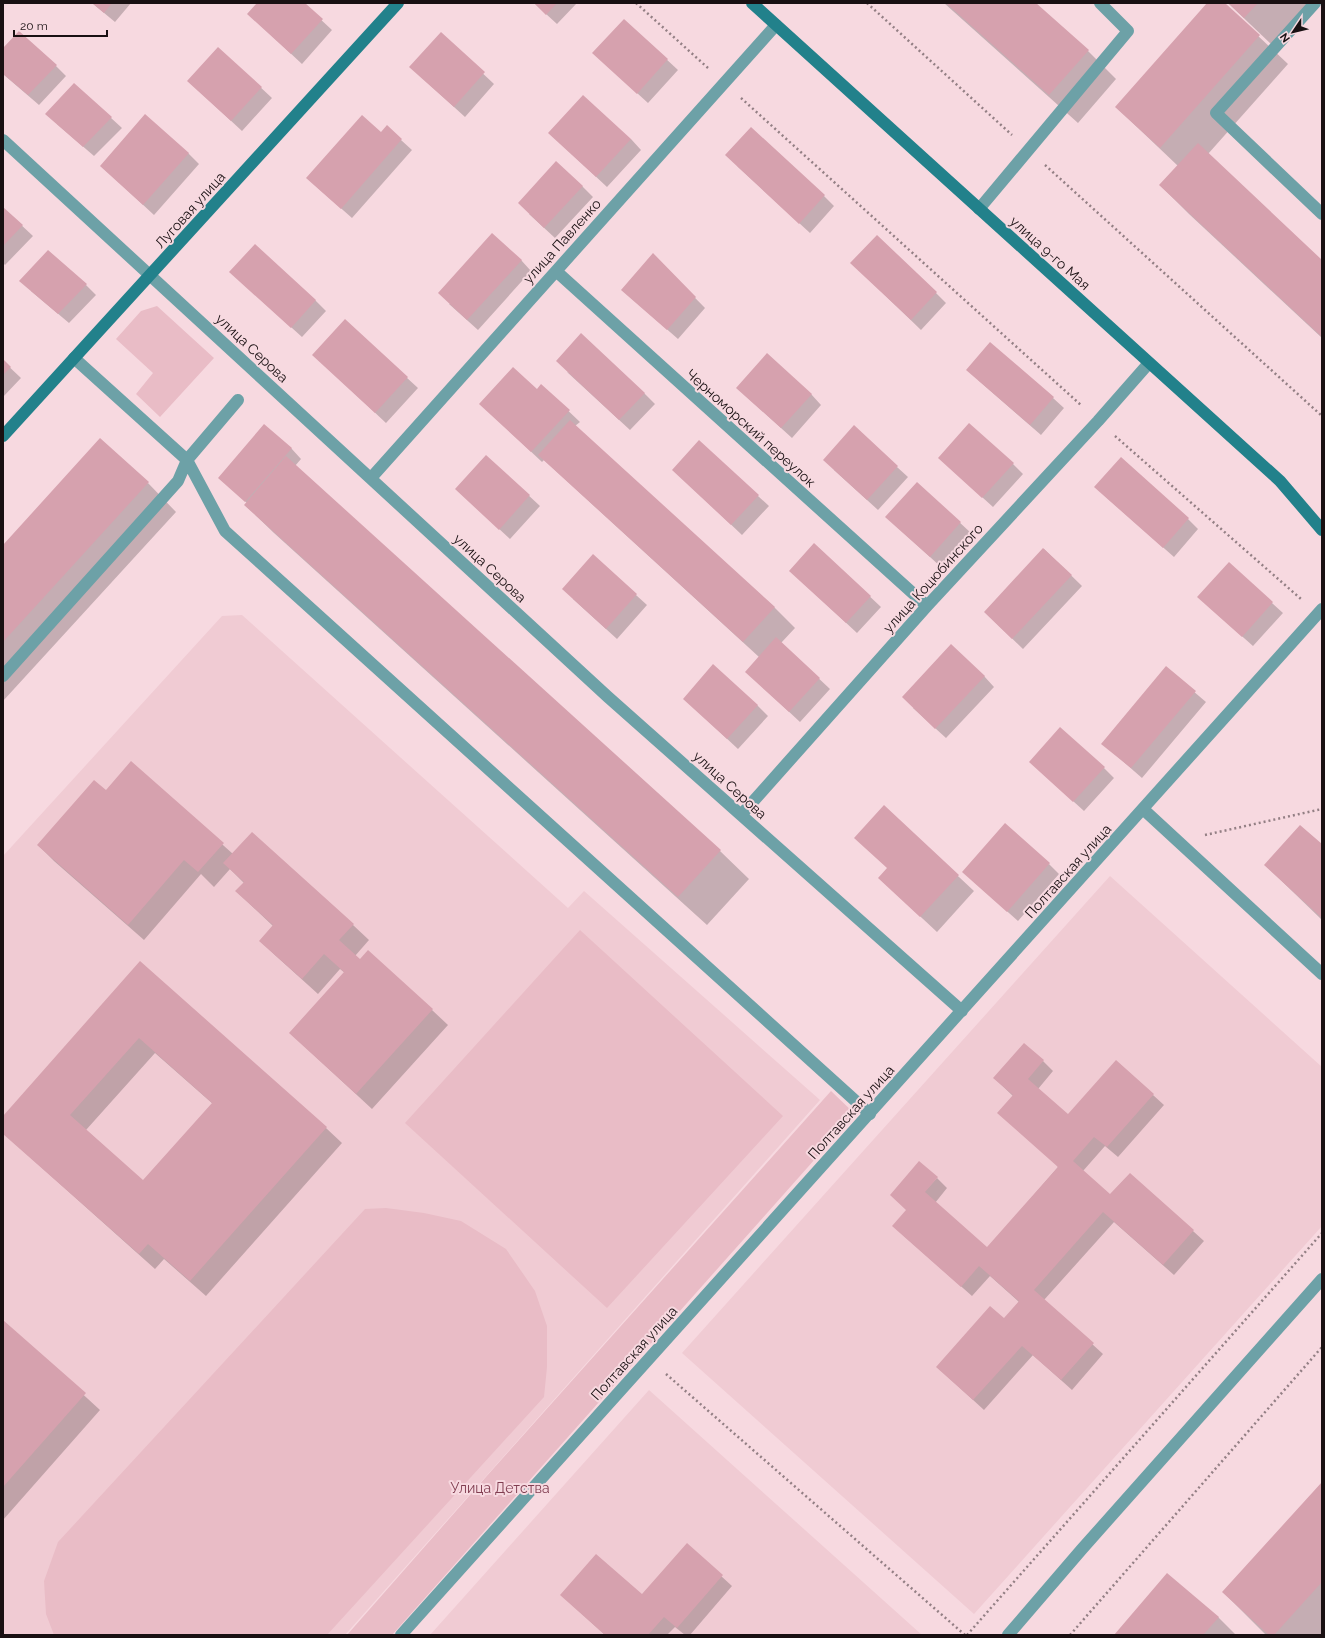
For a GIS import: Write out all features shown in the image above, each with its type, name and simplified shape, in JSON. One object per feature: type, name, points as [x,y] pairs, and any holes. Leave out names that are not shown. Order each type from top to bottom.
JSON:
[{"type":"street","name":"Луговая улица","points":[[3,436],[398,3]]},
{"type":"street","name":"улица 9-го Мая","points":[[752,3],[1280,481],[1322,528]]},
{"type":"street","points":[[979,209],[1128,31],[1100,3]]},
{"type":"street","points":[[1315,3],[1216,113],[1322,214]]},
{"type":"street","name":"улица Павленко","points":[[371,478],[776,25]]},
{"type":"street","name":"улица Серова","points":[[3,140],[608,697],[962,1011]]},
{"type":"street","name":"Черноморский переулок","points":[[556,271],[927,606]]},
{"type":"street","points":[[74,358],[187,460],[225,531],[870,1114]]},
{"type":"street","name":"улица Коцюбинского","points":[[741,815],[927,606],[1098,421],[1149,363]]},
{"type":"street","points":[[3,676],[178,481],[187,460],[238,400]]},
{"type":"street","name":"Полтавская улица","points":[[401,1635],[1320,611]]},
{"type":"street","points":[[1143,809],[1322,974]]},
{"type":"street","points":[[1008,1635],[1082,1549],[1322,1278]]},
{"type":"path","points":[[636,3],[1098,421],[1320,611]]},
{"type":"path","points":[[867,3],[1322,416]]},
{"type":"path","points":[[1178,841],[1322,808]]},
{"type":"path","points":[[649,1359],[966,1635],[1322,1233]]},
{"type":"path","points":[[1070,1635],[1322,1347]]},
{"type":"shaded area","points":[[242,615],[568,908],[584,891],[820,1100],[345,1635],[3,1635],[3,856],[222,616]]},
{"type":"shaded area","points":[[1110,876],[1322,1067],[1322,1226],[974,1614],[682,1353]]},
{"type":"shaded area","points":[[649,1390],[922,1635],[430,1635]]},
{"type":"green space","points":[[157,306],[214,358],[160,417],[136,394],[153,373],[116,339],[141,311]]},
{"type":"green space","points":[[580,930],[783,1116],[607,1308],[405,1123]]},
{"type":"green space","name":"Улица Детства","points":[[831,1091],[855,1114],[392,1635],[347,1635],[485,1478]]},
{"type":"green space","points":[[386,1208],[424,1213],[461,1221],[506,1249],[535,1291],[547,1326],[547,1367],[544,1397],[327,1635],[54,1635],[46,1614],[44,1581],[58,1542],[365,1209]]},
{"type":"building","points":[[92,3],[112,3],[104,13]]},
{"type":"building","points":[[257,3],[305,3],[323,19],[291,54],[247,14]]},
{"type":"building","points":[[534,3],[557,3],[546,15]]},
{"type":"building","points":[[946,3],[1036,3],[1089,50],[1049,95]]},
{"type":"building","points":[[1207,3],[1225,3],[1260,35],[1160,148],[1115,107]]},
{"type":"building","points":[[1228,3],[1258,3],[1244,18]]},
{"type":"building","points":[[624,19],[668,59],[637,94],[592,53]]},
{"type":"building","points":[[19,31],[57,65],[28,95],[3,74],[3,48]]},
{"type":"building","points":[[441,32],[485,72],[454,107],[409,67]]},
{"type":"building","points":[[218,47],[262,87],[231,121],[187,81]]},
{"type":"building","points":[[74,83],[112,117],[83,147],[45,114]]},
{"type":"building","points":[[583,95],[631,139],[596,177],[548,133]]},
{"type":"building","points":[[145,114],[189,153],[143,205],[100,166]]},
{"type":"building","points":[[362,115],[381,132],[387,125],[402,139],[341,209],[306,178]]},
{"type":"building","points":[[751,127],[825,195],[799,224],[725,155]]},
{"type":"building","points":[[1198,143],[1322,260],[1322,337],[1159,185]]},
{"type":"building","points":[[556,161],[583,186],[544,228],[518,203]]},
{"type":"building","points":[[3,207],[23,225],[3,246]]},
{"type":"building","points":[[492,233],[522,260],[467,320],[438,293]]},
{"type":"building","points":[[877,235],[937,292],[911,320],[850,263]]},
{"type":"building","points":[[255,244],[316,300],[291,328],[229,272]]},
{"type":"building","points":[[48,250],[87,284],[58,314],[19,281]]},
{"type":"building","points":[[653,253],[696,297],[667,330],[621,290]]},
{"type":"building","points":[[345,319],[408,377],[375,413],[312,355]]},
{"type":"building","points":[[581,333],[645,393],[619,420],[556,361]]},
{"type":"building","points":[[990,342],[1054,397],[1030,425],[966,370]]},
{"type":"building","points":[[767,353],[812,394],[781,428],[736,388]]},
{"type":"building","points":[[3,359],[11,367],[3,375]]},
{"type":"building","points":[[513,367],[537,389],[541,384],[570,410],[531,452],[479,404]]},
{"type":"building","points":[[570,420],[775,607],[743,642],[538,455]]},
{"type":"building","points":[[969,423],[1014,463],[982,498],[938,458]]},
{"type":"building","points":[[264,424],[292,448],[245,502],[218,478]]},
{"type":"building","points":[[854,425],[898,466],[867,500],[823,460]]},
{"type":"building","points":[[100,438],[149,482],[3,642],[3,545]]},
{"type":"building","points":[[699,440],[759,495],[731,525],[672,470]]},
{"type":"building","points":[[486,455],[530,495],[499,530],[455,489]]},
{"type":"building","points":[[286,456],[721,850],[678,897],[244,505]]},
{"type":"building","points":[[1121,457],[1189,518],[1163,548],[1094,487]]},
{"type":"building","points":[[917,482],[961,522],[930,557],[885,517]]},
{"type":"building","points":[[814,543],[871,596],[846,623],[789,571]]},
{"type":"building","points":[[1043,548],[1072,575],[1012,639],[984,612]]},
{"type":"building","points":[[593,554],[637,594],[606,629],[562,589]]},
{"type":"building","points":[[1229,562],[1273,602],[1242,637],[1197,597]]},
{"type":"building","points":[[776,637],[820,678],[789,712],[745,672]]},
{"type":"building","points":[[951,644],[985,676],[935,729],[902,697]]},
{"type":"building","points":[[713,664],[758,705],[727,739],[683,699]]},
{"type":"building","points":[[1166,666],[1196,691],[1131,768],[1101,744]]},
{"type":"building","points":[[1060,727],[1105,767],[1073,802],[1029,762]]},
{"type":"building","points":[[131,761],[224,843],[198,872],[184,860],[128,925],[37,845],[94,780],[106,790]]},
{"type":"building","points":[[884,805],[959,875],[920,917],[878,878],[887,868],[854,838]]},
{"type":"building","points":[[1005,823],[1050,863],[1007,912],[962,872]]},
{"type":"building","points":[[1300,825],[1322,844],[1322,918],[1264,865]]},
{"type":"building","points":[[252,832],[354,924],[339,940],[360,959],[368,950],[433,1009],[356,1094],[289,1033],[344,972],[324,954],[302,979],[259,941],[273,925],[235,891],[244,882],[223,863]]},
{"type":"building","points":[[140,961],[327,1127],[190,1281],[148,1244],[139,1254],[3,1134],[3,1116]],"holes":[[[139,1038],[212,1103],[143,1180],[70,1115]]]},
{"type":"building","points":[[1024,1043],[1044,1060],[1028,1079],[1068,1114],[1116,1060],[1154,1094],[1107,1147],[1094,1137],[1073,1161],[1110,1194],[1130,1173],[1194,1230],[1163,1265],[1103,1212],[1034,1290],[1094,1343],[1061,1380],[1022,1346],[973,1400],[936,1367],[990,1306],[1004,1318],[1019,1301],[979,1266],[961,1287],[892,1226],[906,1210],[890,1195],[919,1161],[938,1177],[925,1192],[987,1247],[1058,1167],[997,1113],[1013,1095],[993,1078]]},
{"type":"building","points":[[3,1320],[86,1393],[3,1487]]},
{"type":"building","points":[[1322,1482],[1322,1582],[1274,1635],[1269,1635],[1222,1592]]},
{"type":"building","points":[[687,1543],[723,1575],[677,1628],[664,1617],[648,1635],[605,1635],[560,1595],[596,1554],[642,1594]]},
{"type":"building","points":[[1167,1573],[1219,1617],[1203,1635],[1114,1635]]}]
